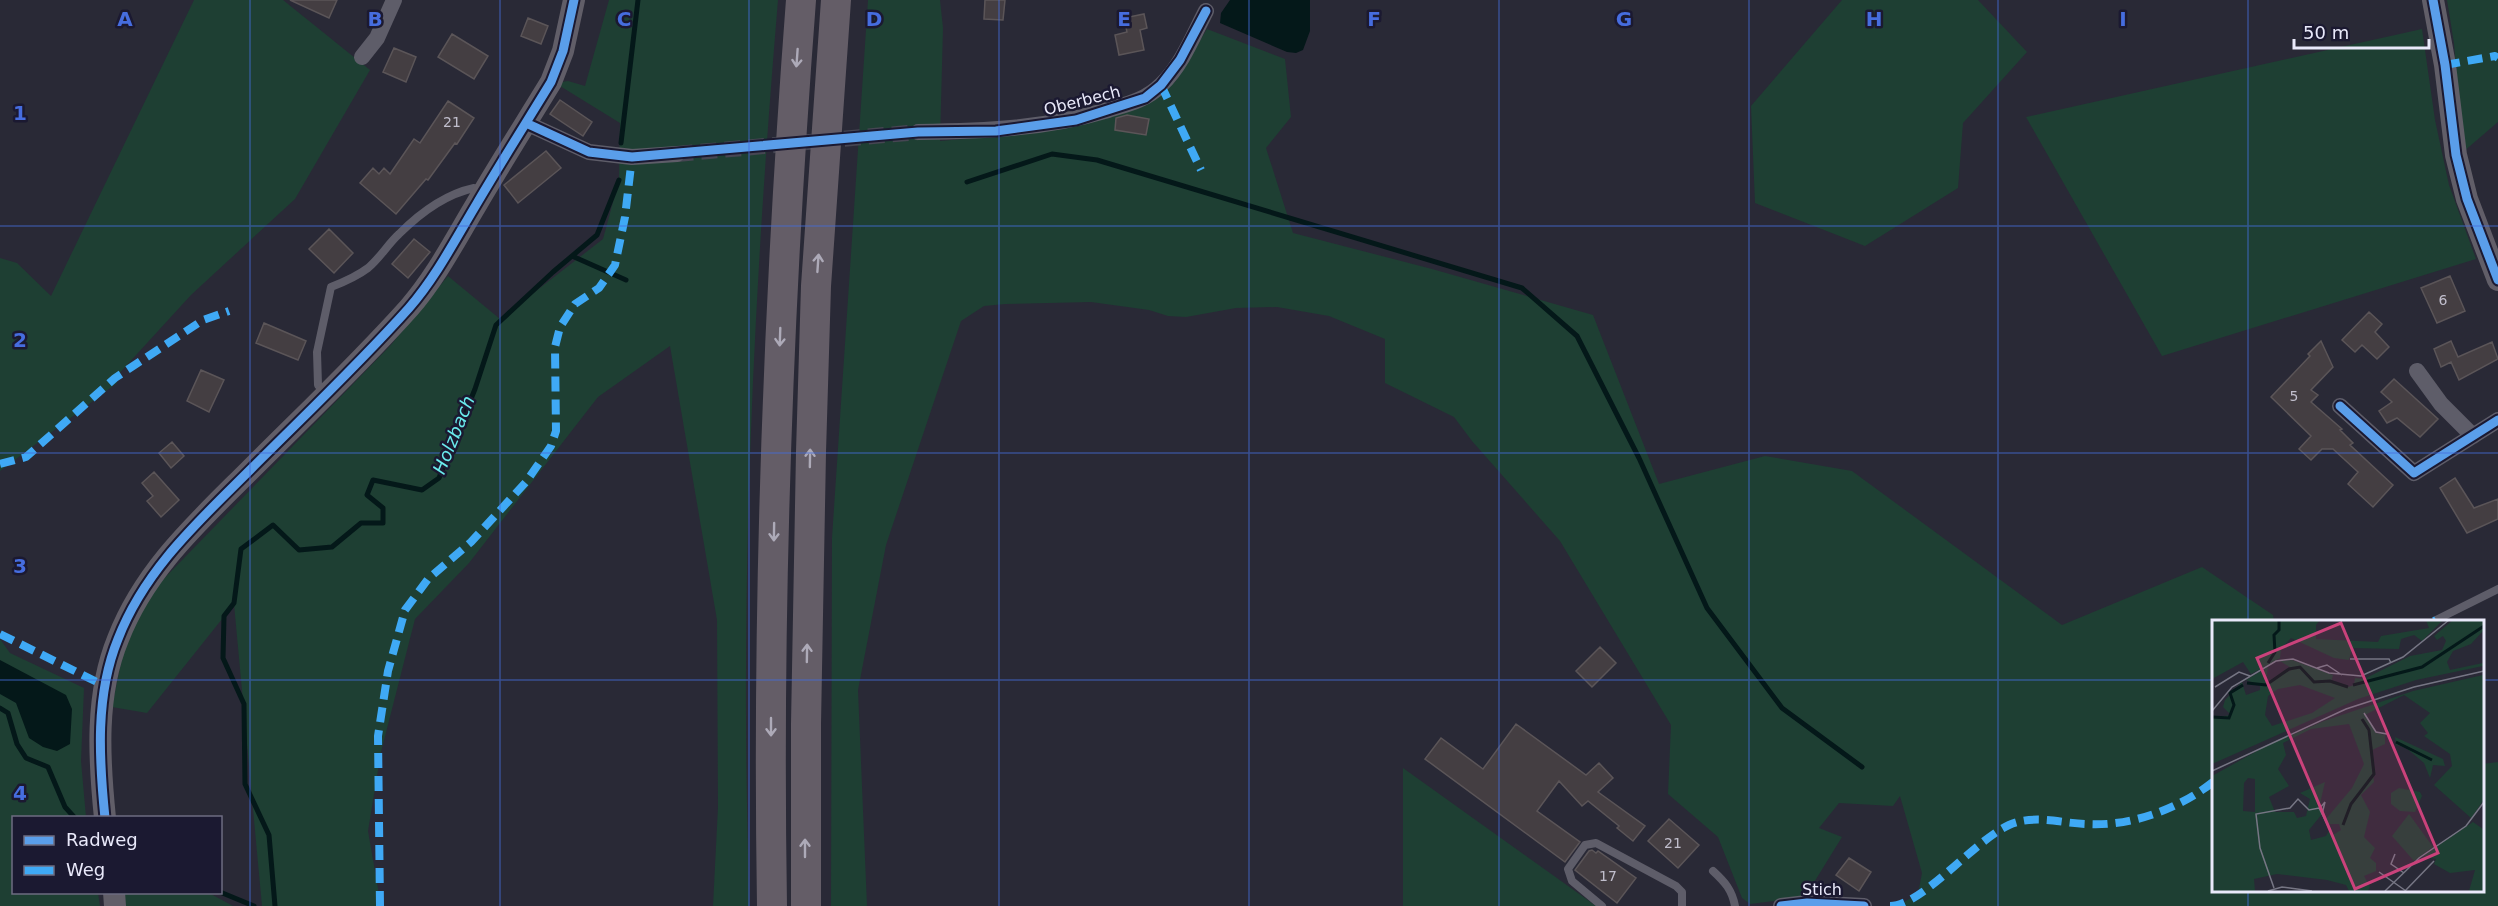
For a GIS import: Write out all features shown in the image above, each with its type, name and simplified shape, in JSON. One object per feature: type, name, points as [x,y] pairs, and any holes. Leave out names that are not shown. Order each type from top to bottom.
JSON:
[{"type":"highway","points":[[772,906],[771,722],[776,446],[790,142],[801,0]]},
{"type":"highway","points":[[806,906],[806,736],[811,440],[817,274],[836,0]]},
{"type":"street","points":[[362,57],[377,38],[394,0]]},
{"type":"street","points":[[105,816],[100,739],[105,686],[117,640],[132,607],[170,552],[327,394],[411,305],[437,270],[550,81],[563,51],[574,0]]},
{"type":"street","points":[[2433,0],[2445,65],[2456,155],[2470,208],[2498,280]]},
{"type":"street","name":"Oberbech","points":[[918,132],[996,131],[1037,127],[1076,120],[1145,98],[1171,73],[1206,11]]},
{"type":"street","points":[[526,123],[589,152],[632,157],[677,154]]},
{"type":"street","points":[[2418,371],[2441,404],[2473,436]]},
{"type":"street","points":[[2340,406],[2414,473],[2498,420]]},
{"type":"street","name":"Stich","points":[[1781,906],[1807,903],[1864,906]]},
{"type":"lane","points":[[327,394],[318,386],[317,352],[331,288],[352,279],[369,267],[399,234],[436,205],[464,190],[474,188],[483,194]]},
{"type":"lane","points":[[2436,620],[2498,589]]},
{"type":"lane","points":[[1602,906],[1572,881],[1568,869],[1585,845],[1596,843],[1676,886],[1682,892],[1682,906]]},
{"type":"lane","points":[[1713,871],[1726,883],[1733,895],[1735,906]]},
{"type":"green space","points":[[194,0],[283,0],[370,70],[295,199],[191,295],[115,378],[117,383],[0,471],[0,258],[17,263],[51,296]]},
{"type":"green space","points":[[609,0],[778,0],[764,178],[750,446],[746,625],[749,906],[713,906],[718,807],[717,620],[670,346],[598,397],[469,563],[415,619],[381,752],[368,831],[381,906],[262,906],[234,604],[147,713],[112,707],[123,653],[138,617],[154,589],[390,346],[448,276],[500,319],[603,239],[619,180],[620,123],[560,86],[562,82],[568,81],[585,86]]},
{"type":"green space","points":[[868,0],[940,0],[943,28],[940,141],[1033,133],[1175,82],[1207,29],[1285,59],[1291,117],[1266,148],[1293,233],[1432,269],[1593,315],[1659,484],[1765,456],[1852,471],[2062,625],[2202,567],[2273,615],[2274,620],[2212,620],[2212,891],[2483,891],[2483,764],[2498,762],[2498,906],[1897,906],[1918,894],[1922,873],[1900,796],[1893,806],[1839,803],[1819,828],[1842,837],[1805,897],[1750,904],[1742,898],[1718,837],[1668,794],[1671,725],[1560,541],[1472,441],[1454,417],[1385,383],[1385,339],[1329,316],[1277,307],[1236,308],[1186,317],[1168,316],[1149,310],[1091,302],[984,306],[961,321],[886,545],[858,690],[867,906],[831,906],[832,538]]},
{"type":"green space","points":[[1842,0],[1978,0],[2027,52],[1963,123],[1958,188],[1865,246],[1755,203],[1751,106]]},
{"type":"green space","points":[[2447,0],[2498,0],[2498,122],[2463,152],[2454,43]]},
{"type":"green space","points":[[2422,29],[2435,120],[2449,185],[2476,259],[2162,356],[2026,117]]},
{"type":"green space","points":[[0,639],[10,653],[84,688],[81,761],[86,816],[12,816],[12,894],[98,894],[100,906],[0,906]]},
{"type":"green space","points":[[1403,768],[1596,906],[1403,906]]},
{"type":"green space","points":[[124,894],[211,894],[233,906],[126,906]]},
{"type":"shaded area","points":[[1230,0],[1310,0],[1310,31],[1303,50],[1296,53],[1287,52],[1220,23],[1221,13]]},
{"type":"shaded area","points":[[0,660],[66,695],[72,709],[70,744],[57,751],[43,747],[29,738],[16,703],[0,694]]},
{"type":"building","points":[[290,0],[337,0],[329,18]]},
{"type":"building","points":[[985,0],[1005,0],[1003,20],[984,19]]},
{"type":"building","points":[[1144,14],[1147,28],[1140,30],[1144,50],[1119,55],[1115,35],[1127,32],[1124,18]]},
{"type":"building","points":[[528,18],[548,26],[541,44],[521,36]]},
{"type":"building","points":[[452,34],[488,56],[474,79],[438,57]]},
{"type":"building","points":[[394,48],[416,57],[406,82],[383,72]]},
{"type":"building","points":[[560,100],[592,122],[583,136],[550,114]]},
{"type":"building","points":[[448,101],[474,118],[457,144],[455,143],[428,180],[426,179],[396,214],[360,183],[373,168],[379,174],[384,168],[390,174],[414,139],[420,143]]},
{"type":"building","points":[[1127,115],[1149,119],[1146,135],[1115,130],[1116,118]]},
{"type":"building","points":[[546,151],[561,168],[518,203],[504,185]]},
{"type":"building","points":[[329,229],[353,253],[334,273],[309,249]]},
{"type":"building","points":[[414,239],[430,252],[408,278],[392,264]]},
{"type":"building","points":[[2450,276],[2465,311],[2437,323],[2421,288]]},
{"type":"building","points":[[2369,312],[2382,324],[2375,332],[2389,347],[2377,359],[2362,345],[2355,352],[2342,340]]},
{"type":"building","points":[[264,323],[306,341],[298,360],[256,343]]},
{"type":"building","points":[[2321,341],[2333,367],[2311,390],[2318,395],[2311,402],[2342,429],[2340,430],[2353,443],[2350,445],[2393,485],[2373,507],[2348,484],[2358,472],[2333,449],[2322,449],[2311,460],[2299,449],[2311,436],[2271,397]]},
{"type":"building","points":[[2451,341],[2458,357],[2492,342],[2498,359],[2459,380],[2451,362],[2441,367],[2434,349]]},
{"type":"building","points":[[201,370],[224,380],[209,412],[187,401]]},
{"type":"building","points":[[2394,379],[2438,419],[2420,437],[2397,418],[2387,423],[2379,411],[2392,402],[2381,392]]},
{"type":"building","points":[[172,442],[184,456],[171,468],[159,453]]},
{"type":"building","points":[[154,472],[179,500],[161,517],[147,501],[153,496],[142,483]]},
{"type":"building","points":[[2455,478],[2474,508],[2498,499],[2498,519],[2467,533],[2440,488]]},
{"type":"building","points":[[1600,647],[1616,663],[1592,687],[1576,671]]},
{"type":"building","points":[[1516,724],[1586,775],[1599,763],[1613,778],[1598,792],[1645,826],[1633,841],[1617,828],[1619,826],[1588,801],[1582,806],[1559,781],[1537,811],[1580,842],[1565,862],[1425,759],[1441,738],[1483,769]]},
{"type":"building","points":[[1669,819],[1699,845],[1678,868],[1648,841]]},
{"type":"building","points":[[1592,850],[1596,853],[1598,851],[1636,878],[1617,903],[1575,870]]},
{"type":"building","points":[[1849,858],[1871,872],[1859,891],[1836,875]]},
{"type":"waterway","name":"Holzbach","points":[[621,143],[638,0]]},
{"type":"waterway","points":[[967,182],[1052,154],[1097,160],[1522,288],[1577,336],[1639,458],[1707,608],[1782,708],[1862,767]]},
{"type":"waterway","name":"Holzbach","points":[[275,906],[269,835],[245,784],[244,704],[223,658],[224,616],[234,603],[241,549],[273,525],[299,550],[332,547],[361,523],[383,523],[383,508],[367,495],[373,480],[422,490],[439,478],[475,389],[496,325],[597,235],[619,180]]},
{"type":"waterway","points":[[572,256],[626,280]]},
{"type":"waterway","points":[[0,708],[8,713],[17,744],[26,758],[48,767],[65,807],[73,816]]},
{"type":"waterway","points":[[222,893],[254,906]]},
{"type":"tunnel","points":[[677,154],[918,132]]},
{"type":"marked path","points":[[2445,65],[2495,56],[2498,58]]},
{"type":"marked path","points":[[1161,85],[1201,170]]},
{"type":"marked path","points":[[380,906],[378,736],[388,671],[405,610],[428,579],[471,542],[526,482],[551,446],[556,431],[555,347],[560,327],[575,304],[599,288],[615,265],[625,217],[632,157]]},
{"type":"marked path","points":[[0,464],[26,457],[115,378],[203,320],[229,311]]},
{"type":"marked path","points":[[0,634],[105,686]]},
{"type":"marked path","points":[[1890,906],[1903,903],[1917,895],[1995,833],[2009,825],[2028,820],[2103,824],[2137,819],[2169,808],[2200,792],[2212,783]]},
{"type":"cycle path","points":[[105,816],[100,750],[102,705],[111,660],[129,614],[158,568],[193,527],[371,349],[428,284],[551,82],[563,51],[574,0]]},
{"type":"cycle path","points":[[2433,0],[2445,65],[2456,155],[2467,199],[2498,280]]},
{"type":"cycle path","points":[[526,123],[589,152],[632,157],[918,132],[996,131],[1076,120],[1145,98],[1161,85],[1180,60],[1206,11]]},
{"type":"cycle path","points":[[2340,406],[2414,473],[2498,420]]},
{"type":"cycle path","points":[[1781,906],[1807,903],[1864,906]]}]
